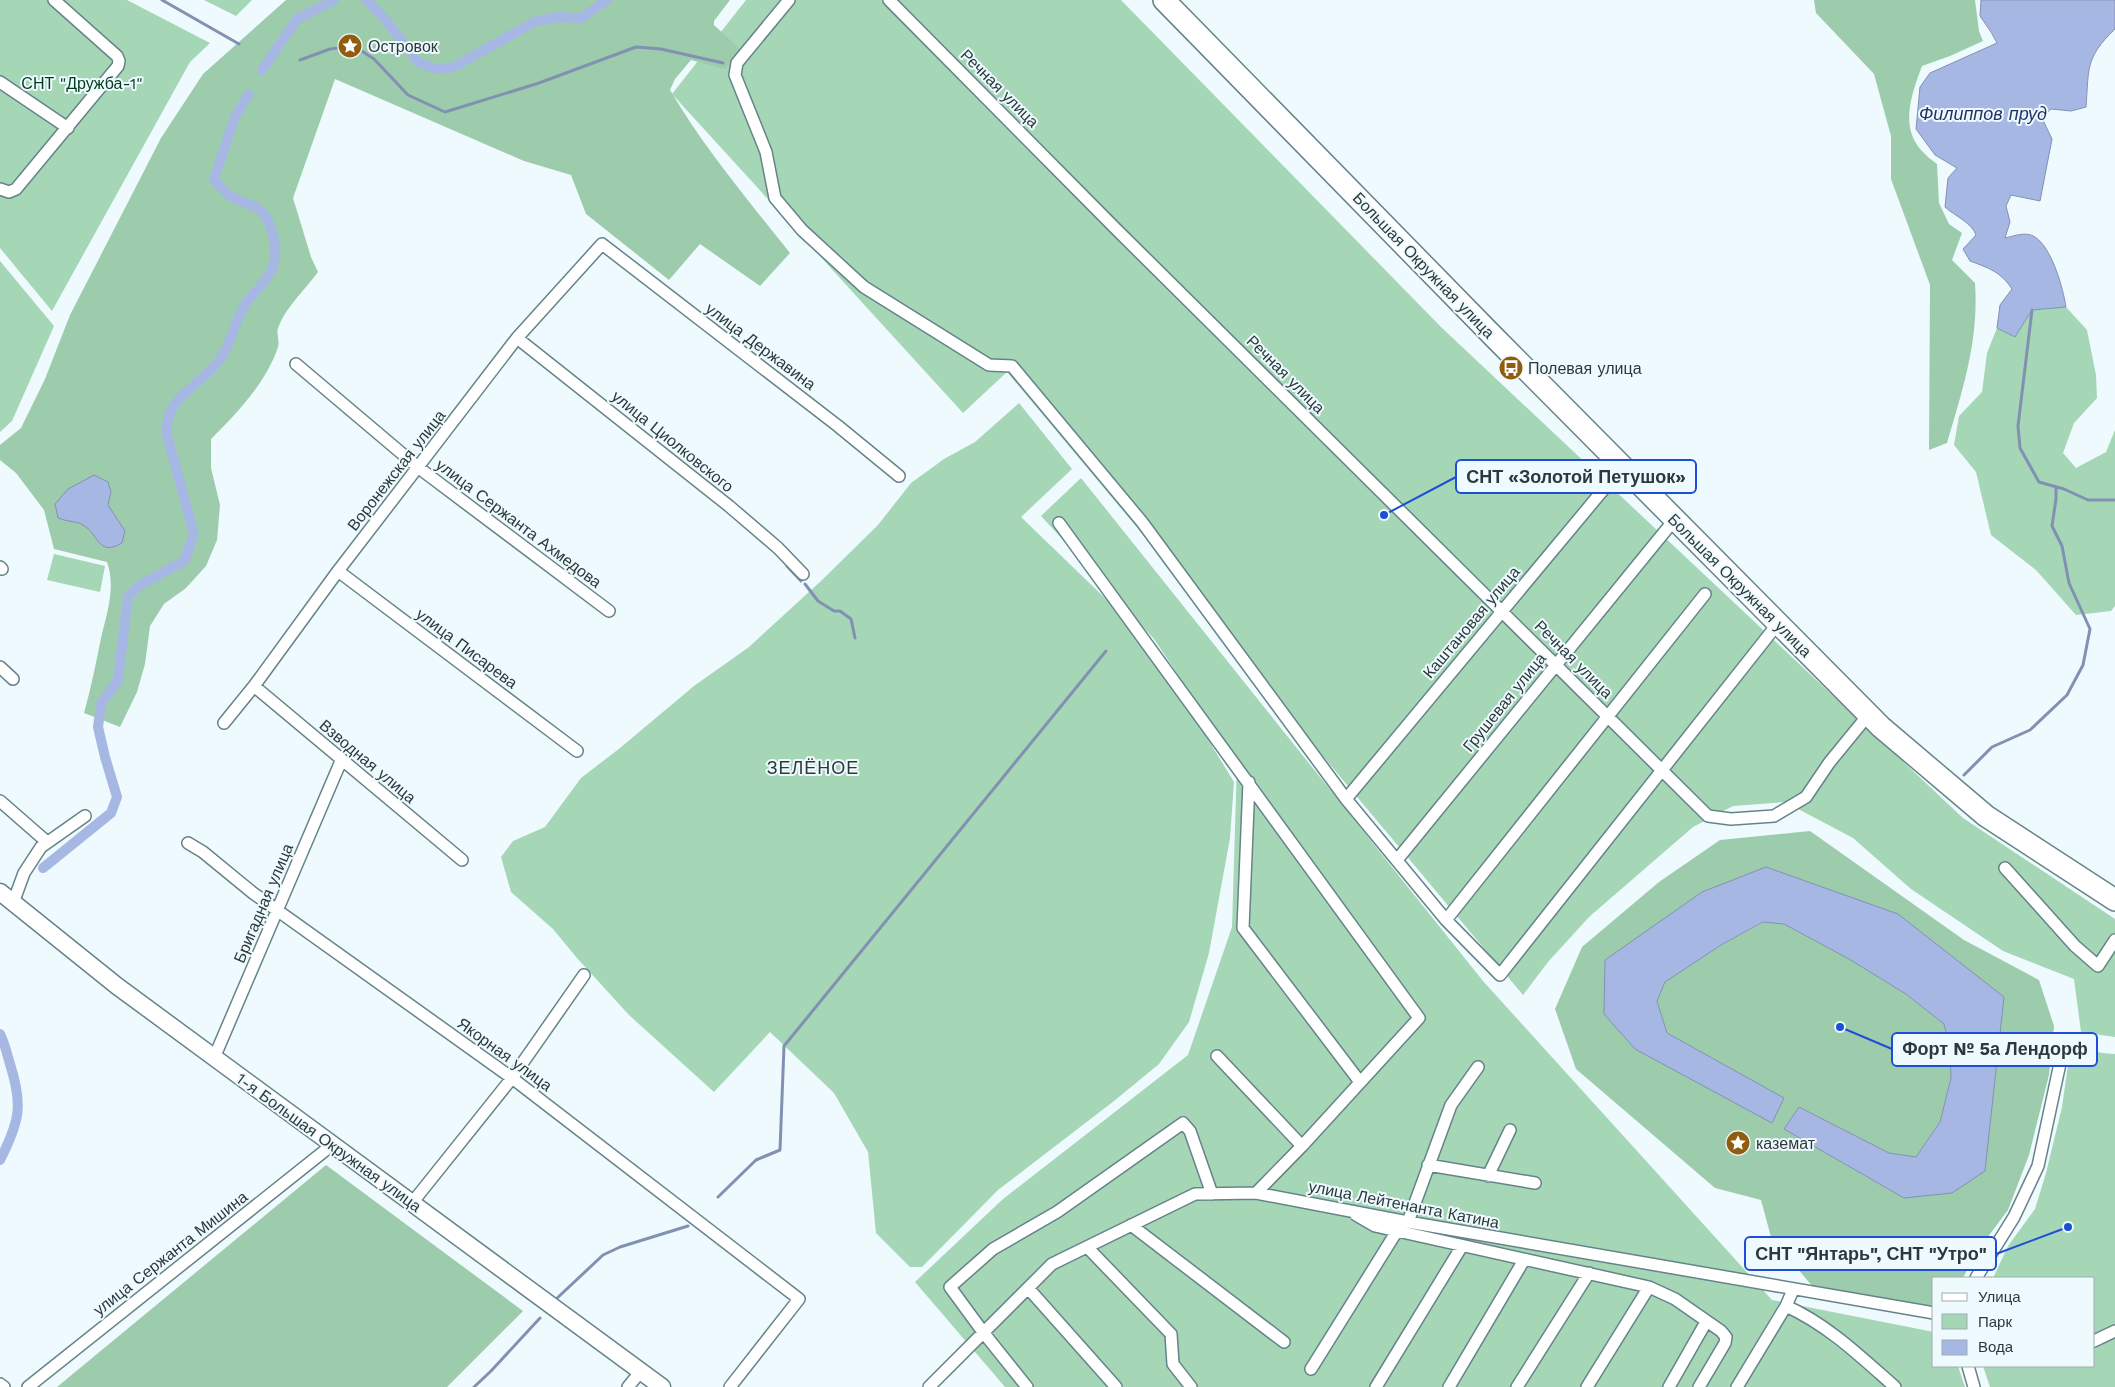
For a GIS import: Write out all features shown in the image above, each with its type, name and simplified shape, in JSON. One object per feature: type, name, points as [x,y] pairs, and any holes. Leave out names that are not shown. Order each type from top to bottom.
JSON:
[{"type":"highway","name":"Большая Окружная улица","points":[[1164,0],[1869,714],[1986,816],[2112,897]]},
{"type":"street","points":[[0,189],[9,192],[16,189],[118,66],[117,56],[54,0]]},
{"type":"street","points":[[789,0],[734,69],[766,152],[775,198],[802,230],[864,287],[989,364],[1012,366],[1142,522],[1346,799],[1446,920],[1500,974],[1772,631]]},
{"type":"street","name":"Речная улица","points":[[889,0],[1116,229],[1708,816],[1730,820],[1774,816],[1806,797],[1829,762],[1869,714]]},
{"type":"street","points":[[0,82],[68,128]]},
{"type":"street","name":"Воронежская улица","points":[[224,723],[254,686],[338,570],[419,468],[517,338],[602,244]]},
{"type":"street","name":"улица Державина","points":[[602,244],[838,426],[899,476]]},
{"type":"street","name":"улица Циолковского","points":[[517,338],[729,506],[778,548],[803,574]]},
{"type":"street","name":"улица Сержанта Ахмедова","points":[[296,364],[419,468],[609,611]]},
{"type":"street","name":"Каштановая улица","points":[[1346,799],[1623,466]]},
{"type":"street","name":"Грушевая улица","points":[[1397,860],[1675,519]]},
{"type":"street","points":[[1059,523],[1419,1018],[1302,1146],[1256,1193]]},
{"type":"street","name":"улица Писарева","points":[[338,570],[577,751]]},
{"type":"street","points":[[1446,920],[1705,594]]},
{"type":"street","points":[[0,667],[13,678]]},
{"type":"street","name":"Взводная улица","points":[[254,686],[341,761],[462,860]]},
{"type":"street","name":"Бригадная улица","points":[[214,1058],[341,761]]},
{"type":"street","points":[[1249,782],[1243,928],[1360,1082]]},
{"type":"street","points":[[0,801],[48,842]]},
{"type":"street","points":[[12,903],[24,873],[41,847],[85,816]]},
{"type":"street","name":"Якорная улица","points":[[188,843],[203,852],[230,875],[512,1078],[799,1298],[730,1387]]},
{"type":"street","points":[[2005,868],[2075,946],[2098,966],[2115,940]]},
{"type":"street","name":"1-я Большая Окружная улица","points":[[0,892],[117,986],[662,1387]]},
{"type":"street","points":[[412,1203],[512,1078],[584,975]]},
{"type":"street","points":[[1977,1277],[2014,1217],[2038,1166],[2065,1040]]},
{"type":"street","points":[[1218,1056],[1302,1146]]},
{"type":"street","points":[[1408,1222],[1451,1105],[1478,1067]]},
{"type":"street","points":[[1028,1387],[950,1288],[993,1249],[1057,1212],[1183,1123],[1190,1131],[1212,1194]]},
{"type":"street","points":[[1488,1176],[1510,1130]]},
{"type":"street","name":"улица Сержанта Мишина","points":[[28,1387],[332,1145]]},
{"type":"street","points":[[1428,1165],[1534,1183]]},
{"type":"street","name":"улица Лейтенанта Катина","points":[[929,1387],[1052,1264],[1195,1194],[1256,1193],[1408,1222],[1932,1313]]},
{"type":"street","points":[[1346,1209],[1375,1226],[1649,1287],[1675,1299],[1726,1336],[1725,1343],[1699,1387]]},
{"type":"street","points":[[1131,1225],[1284,1342]]},
{"type":"street","points":[[1311,1369],[1397,1231]]},
{"type":"street","points":[[1376,1387],[1462,1246]]},
{"type":"street","points":[[1087,1247],[1171,1334],[1173,1364],[1191,1387]]},
{"type":"street","points":[[1449,1387],[1524,1260]]},
{"type":"street","points":[[1517,1387],[1589,1273]]},
{"type":"street","points":[[1587,1387],[1649,1287]]},
{"type":"street","points":[[1028,1288],[1116,1387]]},
{"type":"street","points":[[1737,1387],[1786,1306],[1793,1290]]},
{"type":"street","points":[[1786,1306],[1806,1315],[1834,1333],[1895,1387]]},
{"type":"street","points":[[1669,1387],[1706,1322]]},
{"type":"street","points":[[2095,1341],[2115,1331]]},
{"type":"street","points":[[1968,1367],[1974,1387]]},
{"type":"street","points":[[628,1387],[641,1371]]},
{"type":"street","points":[[0,1384],[4,1387]]},
{"type":"green space","name":"СНТ \"Дружба-1\"","points":[[0,0],[127,0],[210,43],[190,62],[52,311],[0,248]]},
{"type":"green space","points":[[204,0],[252,0],[236,16]]},
{"type":"green space","points":[[286,0],[730,0],[714,21],[714,25],[741,50],[725,69],[691,60],[675,79],[670,90],[712,153],[790,253],[760,286],[700,244],[669,280],[586,214],[571,175],[524,161],[335,79],[293,198],[311,257],[318,272],[290,306],[281,321],[278,330],[278,347],[266,373],[250,397],[211,439],[211,468],[220,505],[217,540],[206,566],[186,588],[164,604],[150,626],[145,664],[137,692],[120,727],[84,713],[110,600],[111,581],[107,562],[54,549],[44,510],[16,473],[0,460],[0,445],[21,428],[45,379],[70,315],[161,138],[203,74]]},
{"type":"green space","points":[[746,0],[1121,0],[1441,327],[1963,818],[2115,919],[2115,1037],[2081,1032],[2074,979],[2003,951],[1911,889],[1853,838],[1785,802],[1733,806],[1693,827],[1589,917],[1548,962],[1523,995],[1255,675],[1211,616],[1007,372],[963,413],[672,94]]},
{"type":"green space","points":[[1814,0],[1975,0],[1979,31],[1983,41],[1922,66],[1910,110],[1909,121],[1915,142],[1937,164],[1939,203],[1949,224],[1962,233],[1952,260],[1975,283],[1975,324],[1969,364],[1959,403],[1947,443],[1929,450],[1930,285],[1891,179],[1891,136],[1874,74],[1816,13]]},
{"type":"green space","points":[[0,261],[54,326],[12,421],[0,432]]},
{"type":"green space","points":[[2066,307],[2087,330],[2096,375],[2097,398],[2074,423],[2063,453],[2076,468],[2106,452],[2115,430],[2115,606],[2111,611],[2076,615],[2036,570],[1991,535],[1976,472],[1954,445],[1959,416],[1982,392],[1987,353],[1997,328],[2015,337],[2032,310]]},
{"type":"green space","points":[[1019,403],[1072,469],[1021,517],[1109,602],[1142,640],[1182,697],[1234,782],[1230,838],[1209,953],[1189,1022],[1159,1064],[998,1190],[922,1267],[910,1267],[876,1233],[868,1152],[834,1093],[770,1032],[714,1092],[629,1015],[553,929],[511,892],[501,857],[513,841],[545,827],[581,778],[694,686],[749,647],[821,581],[878,525],[911,483],[944,459],[975,442]]},
{"type":"green space","points":[[1081,478],[1483,981],[1772,1300],[1932,1332],[1932,1367],[1958,1367],[1965,1387],[1005,1387],[915,1282],[1003,1199],[1188,1055],[1232,927],[1237,763],[1154,639],[1041,516]]},
{"type":"green space","points":[[54,554],[105,566],[100,592],[47,580]]},
{"type":"green space","points":[[1810,831],[1964,940],[2039,980],[2054,1026],[2049,1075],[2029,1155],[2008,1210],[1975,1254],[1964,1277],[1932,1277],[1932,1312],[1813,1287],[1771,1237],[1761,1200],[1715,1188],[1576,1069],[1555,1009],[1582,947],[1659,882],[1720,840]],"holes":[[[1766,867],[2004,997],[1904,1198],[1784,1129],[1799,1107],[1889,1153],[1916,1157],[1940,1122],[1951,1078],[1950,1047],[1944,1024],[1906,994],[1849,959],[1784,924],[1764,922],[1721,945],[1664,982],[1657,1001],[1667,1033],[1783,1098],[1604,1014]]]},
{"type":"green space","points":[[2071,1044],[2102,1053],[2115,1054],[2115,1387],[1990,1387],[1983,1367],[2095,1367],[2095,1277],[1993,1277],[2008,1246],[2035,1209],[2062,1107]]},
{"type":"green space","points":[[326,1165],[523,1311],[447,1387],[57,1387]]},
{"type":"water","name":"Филиппов пруд","points":[[1981,0],[2115,0],[2115,29],[2098,48],[2090,64],[2086,107],[2071,111],[2051,109],[2042,118],[2052,139],[2040,201],[2011,195],[2006,206],[2010,222],[2005,238],[2028,234],[2041,242],[2056,269],[2066,307],[2032,310],[2015,337],[1997,328],[2000,305],[2012,289],[1994,271],[1970,261],[1963,249],[1976,235],[1967,223],[1945,207],[1948,178],[1957,168],[1935,155],[1916,129],[1920,87],[1930,73],[1997,43],[1980,16]]},
{"type":"water","points":[[94,475],[108,482],[111,492],[108,505],[125,531],[122,543],[114,547],[103,546],[81,524],[58,518],[55,504],[68,489]]},
{"type":"water","points":[[1766,867],[1898,914],[2004,997],[1985,1171],[1952,1193],[1904,1198],[1784,1129],[1799,1107],[1889,1153],[1916,1157],[1940,1122],[1951,1078],[1950,1047],[1944,1024],[1906,994],[1849,959],[1784,924],[1763,922],[1721,945],[1665,982],[1657,1001],[1667,1033],[1784,1098],[1772,1123],[1635,1049],[1604,1014],[1605,960],[1702,892]]},
{"type":"waterway","points":[[162,0],[239,44]]},
{"type":"waterway","points":[[262,70],[297,19],[334,0]]},
{"type":"waterway","points":[[367,0],[385,19],[418,62],[435,69],[454,67],[534,22],[558,17],[581,18],[607,0]]},
{"type":"waterway","points":[[300,60],[330,49],[354,46],[374,59],[408,95],[445,112],[539,83],[636,47],[661,49],[723,63]]},
{"type":"waterway","points":[[43,868],[111,813],[117,797],[98,727],[101,704],[118,680],[128,596],[142,584],[184,561],[194,534],[167,435],[167,423],[170,412],[183,394],[217,363],[229,343],[243,308],[268,276],[273,266],[275,254],[274,240],[266,217],[258,209],[230,196],[214,179],[235,117],[249,94]]},
{"type":"waterway","points":[[2032,310],[2018,426],[2020,448],[2039,482],[2064,489],[2088,500],[2115,500]]},
{"type":"waterway","points":[[1964,775],[1992,747],[2030,730],[2067,695],[2083,665],[2090,629],[2069,583],[2062,546],[2052,526],[2056,487]]},
{"type":"waterway","points":[[787,566],[801,581]]},
{"type":"waterway","points":[[805,584],[818,601],[834,611],[840,611],[851,619],[855,638]]},
{"type":"waterway","points":[[718,1197],[756,1160],[780,1150],[784,1046],[1106,651]]},
{"type":"waterway","points":[[0,1034],[14,1078],[18,1102],[12,1134],[0,1160]]},
{"type":"waterway","points":[[554,1301],[603,1255],[620,1247],[688,1226]]},
{"type":"waterway","points":[[474,1387],[540,1318]]},
{"type":"place","name":"Островок","points":[[350,46]]},
{"type":"place","name":"Полевая улица","points":[[1511,368]]},
{"type":"place","name":"СНТ «Золотой Петушок»","points":[[1384,515]]},
{"type":"place","name":"Форт № 5а Лендорф","points":[[1840,1027]]},
{"type":"place","name":"каземат","points":[[1738,1143]]},
{"type":"place","name":"СНТ \"Янтарь\", СНТ \"Утро\"","points":[[2068,1227]]},
{"type":"district","name":"ЗЕЛЁНОЕ","points":[[813,768]]}]
